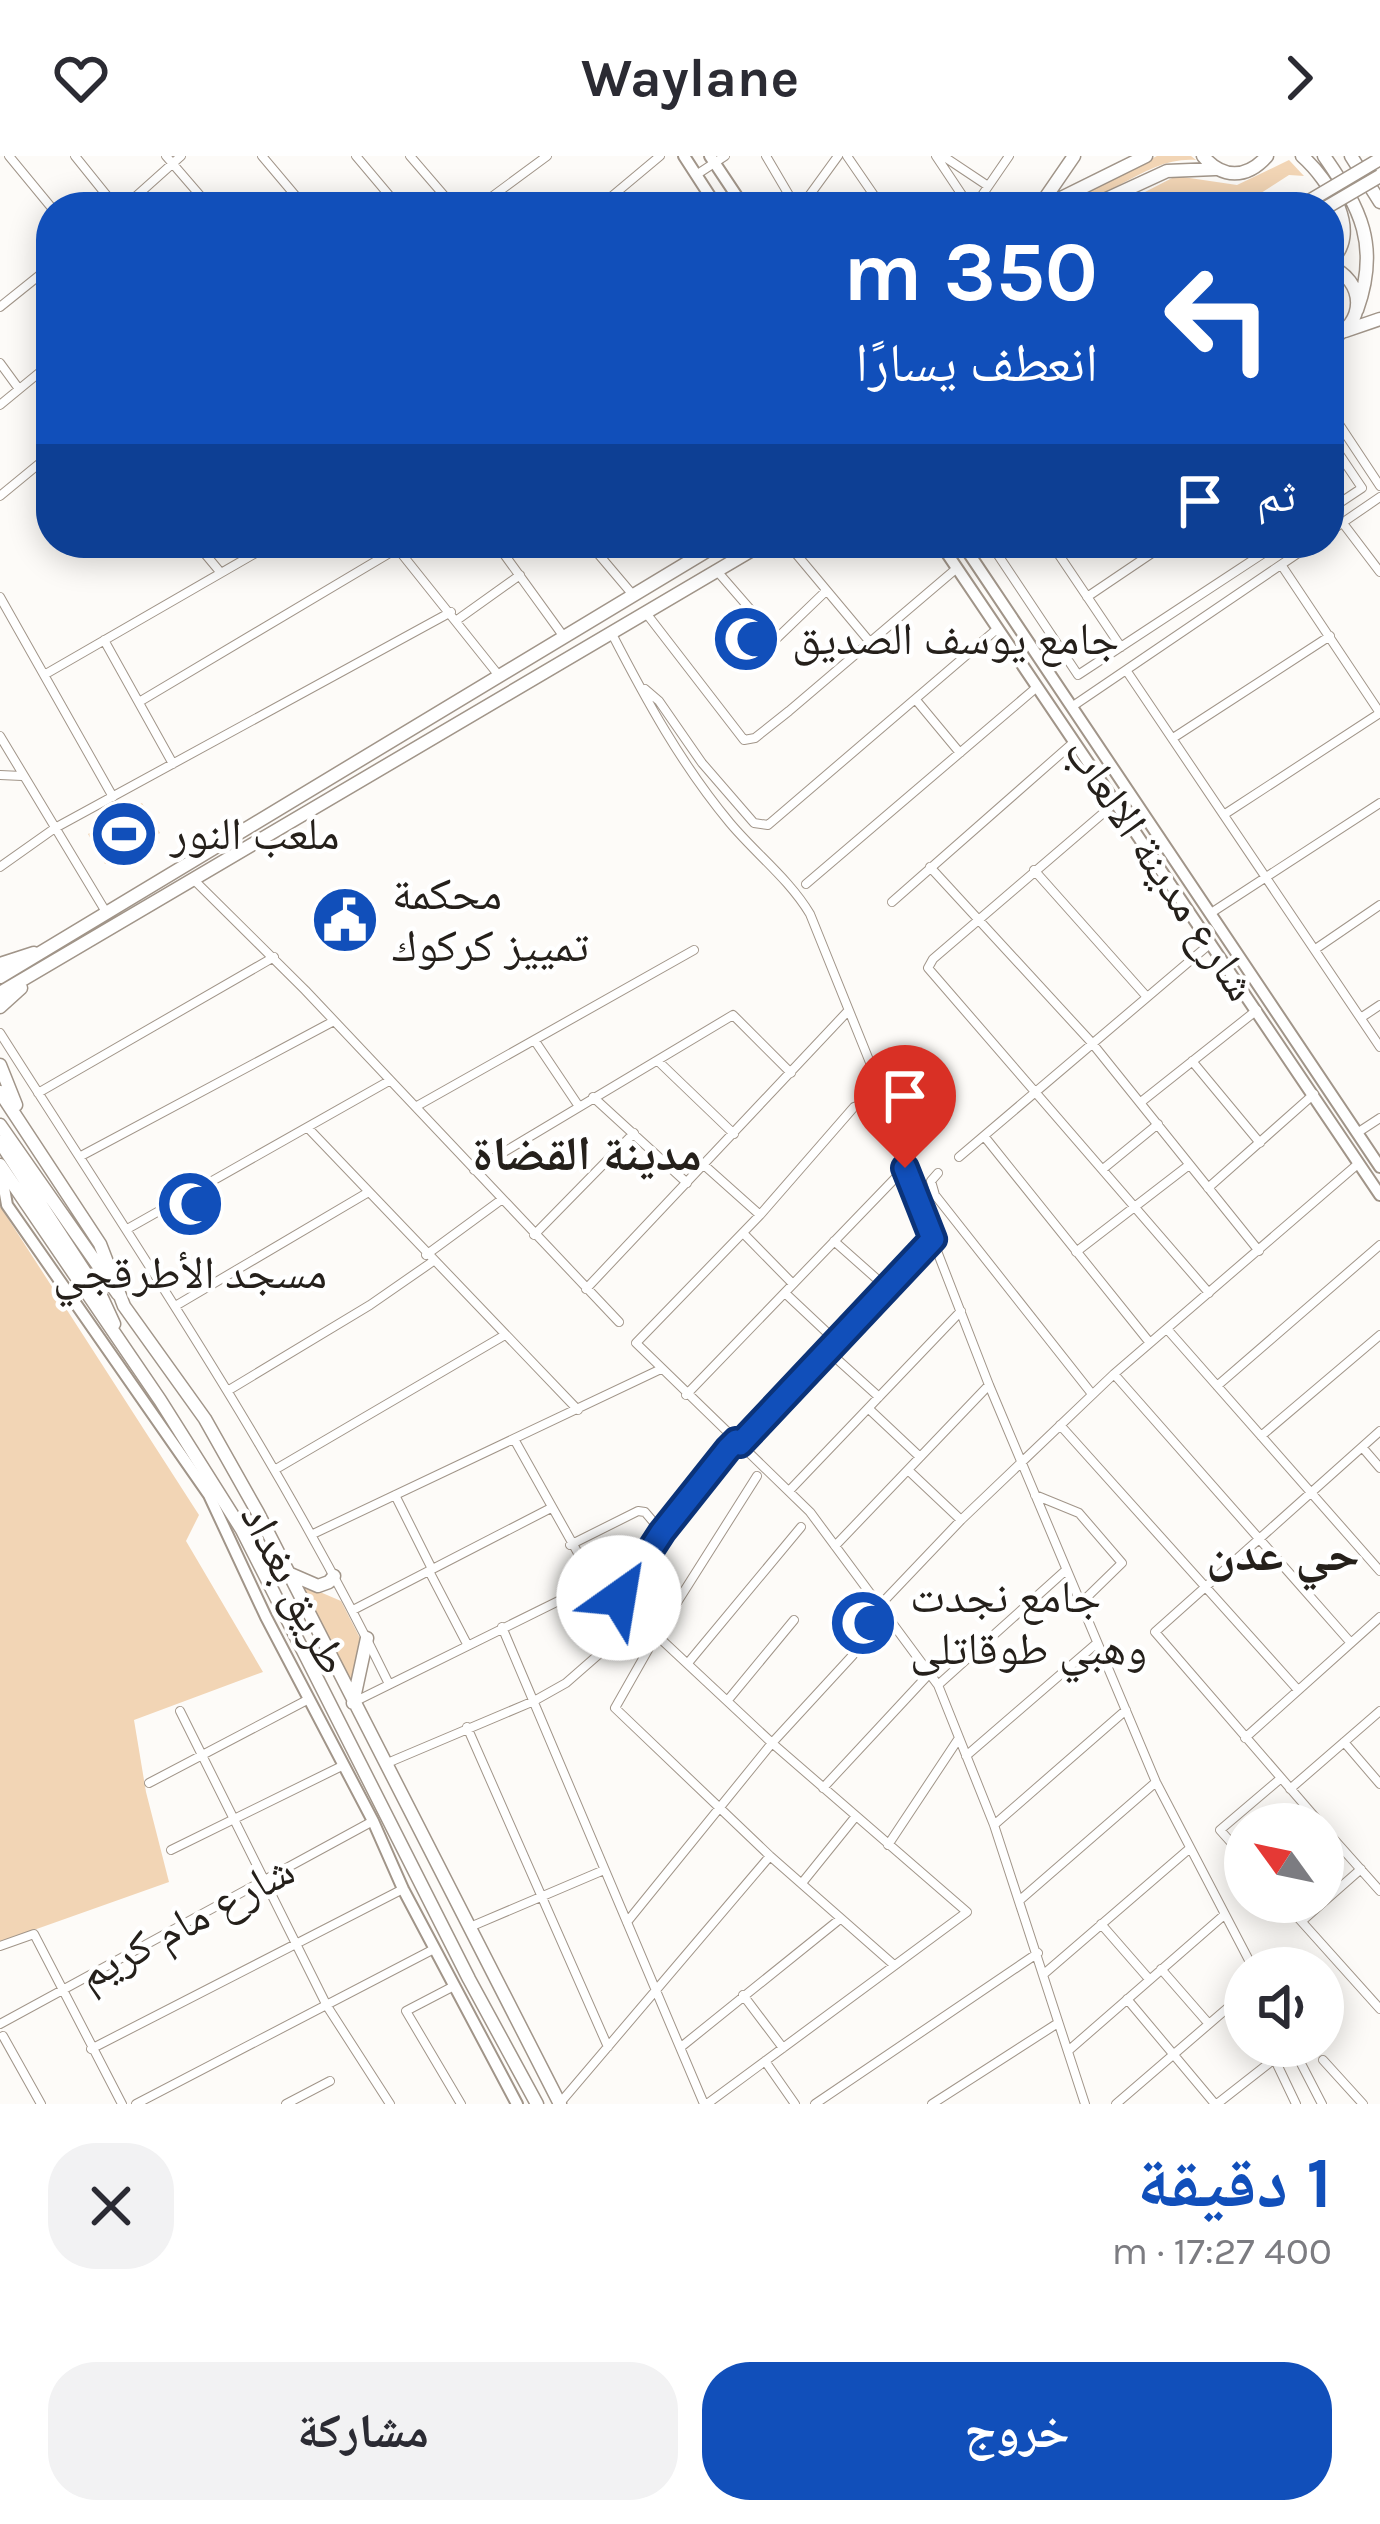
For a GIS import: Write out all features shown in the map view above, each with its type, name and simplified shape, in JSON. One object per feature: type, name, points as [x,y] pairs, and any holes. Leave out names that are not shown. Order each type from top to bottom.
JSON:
[{"type":"main road","points":[[684,156],[705,192]]},
{"type":"main road","points":[[1072,192],[1146,156]]},
{"type":"main road","points":[[1203,156],[1215,169]]},
{"type":"main road","points":[[1303,156],[1326,192]]},
{"type":"main road","points":[[1324,156],[1374,242],[1373,276],[1344,326]]},
{"type":"main road","points":[[1351,156],[1380,202]]},
{"type":"main road","points":[[1122,192],[1167,171],[1215,169],[1236,174],[1268,157]]},
{"type":"main road","points":[[716,158],[735,192]]},
{"type":"main road","points":[[1049,192],[1068,159]]},
{"type":"main road","points":[[1324,192],[1378,160]]},
{"type":"main road","points":[[1344,197],[1380,176]]},
{"type":"main road","points":[[1344,275],[1357,294],[1357,310]]},
{"type":"main road","points":[[1344,335],[1380,319]]},
{"type":"main road","points":[[0,977],[194,880],[739,558]]},
{"type":"main road","name":"شارع مدينة الالعاب","points":[[951,558],[1380,1195]]},
{"type":"main road","name":"شارع مدينة الالعاب","points":[[972,558],[1380,1167]]},
{"type":"main road","points":[[0,993],[107,914],[694,559]]},
{"type":"main road","points":[[1147,848],[1161,837]]},
{"type":"main road","points":[[0,964],[44,959]]},
{"type":"main road","points":[[0,1007],[44,959]]},
{"type":"main road","points":[[0,1065],[23,1122]]},
{"type":"main road","name":"طريق بغداد","points":[[0,1092],[100,1244],[119,1295],[205,1419],[560,2104]]},
{"type":"main road","points":[[0,1125],[119,1295]]},
{"type":"main road","points":[[0,1142],[102,1298],[118,1339]]},
{"type":"main road","points":[[0,1165],[8,1205],[145,1390],[208,1495],[403,1889],[517,2104]]},
{"type":"main road","name":"طريق بغداد","points":[[0,1165],[242,1530],[536,2104]]},
{"type":"main road","points":[[287,1572],[318,1586],[334,1576]]},
{"type":"main road","points":[[279,1640],[294,1633]]},
{"type":"main road","points":[[352,1703],[367,1638]]},
{"type":"main road","points":[[313,1705],[331,1703]]},
{"type":"main road","points":[[383,1844],[397,1837]]},
{"type":"main road","points":[[458,1956],[480,1948]]},
{"type":"main road","points":[[467,2012],[482,2003]]},
{"type":"street","points":[[9,156],[39,192]]},
{"type":"street","points":[[75,156],[107,192]]},
{"type":"street","points":[[136,192],[169,160],[181,156]]},
{"type":"street","points":[[262,156],[292,192]]},
{"type":"street","points":[[356,156],[386,192]]},
{"type":"street","points":[[410,156],[441,192]]},
{"type":"street","points":[[498,192],[547,156]]},
{"type":"street","points":[[617,192],[660,156]]},
{"type":"street","points":[[766,156],[789,192]]},
{"type":"street","points":[[810,192],[838,156]]},
{"type":"street","points":[[847,156],[872,192]]},
{"type":"street","points":[[939,156],[988,186]]},
{"type":"street","points":[[939,156],[962,192]]},
{"type":"street","points":[[983,192],[1009,156]]},
{"type":"street","points":[[696,175],[716,158]]},
{"type":"street","points":[[169,160],[197,192]]},
{"type":"street","points":[[0,308],[36,278]]},
{"type":"street","points":[[0,362],[19,389]]},
{"type":"street","points":[[0,405],[36,375]]},
{"type":"street","points":[[1344,432],[1380,486]]},
{"type":"street","points":[[1344,461],[1362,488],[1344,500]]},
{"type":"street","points":[[0,496],[36,466]]},
{"type":"street","points":[[1344,521],[1380,497]]},
{"type":"street","points":[[1344,525],[1380,572]]},
{"type":"street","points":[[208,558],[221,573]]},
{"type":"street","points":[[44,675],[247,558]]},
{"type":"street","points":[[139,702],[376,558]]},
{"type":"street","points":[[406,558],[500,677]]},
{"type":"street","points":[[508,558],[564,637]]},
{"type":"street","points":[[602,558],[633,595]]},
{"type":"street","points":[[799,558],[869,641]]},
{"type":"street","points":[[1000,558],[1078,675],[1256,558]]},
{"type":"street","points":[[1061,558],[1121,647]]},
{"type":"street","points":[[1087,597],[1145,558]]},
{"type":"street","points":[[1072,706],[1293,558]]},
{"type":"street","points":[[1225,814],[1380,712],[1282,566]]},
{"type":"street","points":[[644,611],[745,740],[755,738],[958,568]]},
{"type":"street","points":[[717,571],[776,639]]},
{"type":"street","points":[[0,867],[55,828],[454,616],[520,575]]},
{"type":"street","points":[[750,664],[826,591]]},
{"type":"street","points":[[0,597],[113,797]]},
{"type":"street","points":[[638,684],[658,701],[732,801],[754,823],[768,825],[998,628]]},
{"type":"street","points":[[611,631],[696,779],[759,856],[798,894],[871,1065]]},
{"type":"street","points":[[1173,738],[1330,636]]},
{"type":"street","points":[[104,640],[173,764]]},
{"type":"street","points":[[1126,670],[1380,1047]]},
{"type":"street","points":[[806,884],[1038,686]]},
{"type":"street","points":[[1369,694],[1380,687]]},
{"type":"street","points":[[916,700],[960,753]]},
{"type":"street","points":[[0,736],[107,914]]},
{"type":"street","points":[[892,902],[1074,742]]},
{"type":"street","points":[[0,775],[24,776]]},
{"type":"street","points":[[1114,803],[928,968],[1209,1293]]},
{"type":"street","points":[[1211,914],[1380,803]]},
{"type":"street","points":[[930,867],[1092,1043],[1258,1251]]},
{"type":"street","points":[[1034,870],[1147,998]]},
{"type":"street","points":[[194,880],[274,956],[619,1322]]},
{"type":"street","points":[[1317,948],[1380,905]]},
{"type":"street","points":[[959,1156],[1213,942]]},
{"type":"street","points":[[417,1106],[694,950]]},
{"type":"street","points":[[38,1093],[274,956]]},
{"type":"street","points":[[1362,1017],[1380,1005]]},
{"type":"street","points":[[1141,1102],[1257,1010]]},
{"type":"street","points":[[586,1289],[848,1011]]},
{"type":"street","points":[[474,1170],[733,1015],[791,1073]]},
{"type":"street","points":[[81,1156],[334,1021]]},
{"type":"street","points":[[0,1033],[178,1305],[276,1468],[389,1684]]},
{"type":"street","points":[[535,1041],[578,1105]]},
{"type":"street","points":[[658,1061],[734,1134]]},
{"type":"street","points":[[1192,1061],[1260,1143]]},
{"type":"street","points":[[129,1228],[389,1081]]},
{"type":"street","points":[[1208,1188],[1314,1094]]},
{"type":"street","points":[[593,1097],[687,1184]]},
{"type":"street","points":[[1084,2104],[994,1825],[938,1685],[789,1491],[636,1343],[760,1215],[854,1107],[878,1100],[989,1385],[1156,1782],[1240,1947]]},
{"type":"street","points":[[1357,1133],[1380,1118]]},
{"type":"street","points":[[1103,1169],[1158,1124]]},
{"type":"street","points":[[308,1128],[578,1410]]},
{"type":"street","points":[[534,1235],[634,1133]]},
{"type":"street","points":[[985,1136],[1150,1343]]},
{"type":"street","points":[[880,1604],[1092,1394],[1359,1163]]},
{"type":"street","points":[[704,1165],[760,1215]]},
{"type":"street","points":[[1076,1252],[1189,1165]]},
{"type":"street","points":[[686,1396],[905,1168]]},
{"type":"street","points":[[938,1173],[932,1181],[935,1195],[1092,1394]]},
{"type":"street","points":[[178,1305],[368,1193]]},
{"type":"street","points":[[229,1390],[370,1305],[501,1200]]},
{"type":"street","points":[[743,1233],[794,1284]]},
{"type":"street","points":[[384,1765],[534,1701],[584,1670],[598,1655],[662,1532],[738,1442],[933,1239]]},
{"type":"street","points":[[834,1241],[887,1288]]},
{"type":"street","points":[[1217,1386],[1380,1245]]},
{"type":"street","points":[[785,1292],[837,1342]]},
{"type":"street","points":[[789,1491],[961,1311]]},
{"type":"street","points":[[1167,1328],[1380,1571]]},
{"type":"street","points":[[276,1468],[505,1335]]},
{"type":"street","points":[[1262,1436],[1380,1335]]},
{"type":"street","points":[[828,1351],[879,1397]]},
{"type":"street","points":[[313,1534],[661,1370]]},
{"type":"street","points":[[1114,1374],[1351,1643]]},
{"type":"street","points":[[835,1546],[989,1385]]},
{"type":"street","points":[[869,1408],[920,1457]]},
{"type":"street","points":[[1060,1425],[1298,1690]]},
{"type":"street","points":[[1302,1803],[1155,1632],[1380,1431]]},
{"type":"street","points":[[502,1627],[705,2104],[968,1912],[772,1743],[599,1581],[571,1545],[514,1439]]},
{"type":"street","points":[[1362,1447],[1380,1468]]},
{"type":"street","points":[[908,1470],[961,1520]]},
{"type":"street","points":[[758,1476],[615,1708],[770,1856],[894,1965]]},
{"type":"street","points":[[395,1495],[467,1644]]},
{"type":"street","points":[[1035,1495],[1079,1513],[1122,1563],[1081,1603]]},
{"type":"street","points":[[352,1610],[551,1508]]},
{"type":"street","points":[[571,1545],[638,1511],[645,1512],[662,1532]]},
{"type":"street","points":[[688,1663],[801,1527]]},
{"type":"street","points":[[938,1685],[1067,1569]]},
{"type":"street","points":[[352,1703],[599,1581]]},
{"type":"street","points":[[1245,1738],[1380,1617]]},
{"type":"street","points":[[728,1700],[794,1620]]},
{"type":"street","points":[[967,1756],[1098,1643]]},
{"type":"street","points":[[627,1922],[772,1743],[853,1655]]},
{"type":"street","points":[[824,1788],[929,1674]]},
{"type":"street","points":[[149,1783],[313,1705]]},
{"type":"street","points":[[994,1825],[1126,1710]]},
{"type":"street","points":[[179,1711],[327,2006],[389,2104]]},
{"type":"street","points":[[1290,1789],[1380,1711]]},
{"type":"street","points":[[467,1726],[608,2047]]},
{"type":"street","points":[[888,1845],[959,1738]]},
{"type":"street","points":[[1344,1742],[1380,1784]]},
{"type":"street","points":[[171,1850],[344,1765]]},
{"type":"street","points":[[1252,1803],[1280,1779]]},
{"type":"street","points":[[1020,1900],[1156,1782]]},
{"type":"street","points":[[802,1883],[856,1816]]},
{"type":"street","name":"شارع مام كريم","points":[[0,2024],[373,1821]]},
{"type":"street","points":[[1045,1973],[1189,1849]]},
{"type":"street","points":[[1344,1850],[1380,1891]]},
{"type":"street","points":[[560,2104],[770,1856]]},
{"type":"street","points":[[1344,1884],[1361,1869]]},
{"type":"street","points":[[468,1928],[604,1870]]},
{"type":"street","points":[[91,2049],[403,1889]]},
{"type":"street","points":[[1068,2051],[1223,1916]]},
{"type":"street","points":[[681,2047],[840,1919]]},
{"type":"street","points":[[1303,1923],[1380,2009]]},
{"type":"street","points":[[1101,1924],[1149,1979]]},
{"type":"street","points":[[0,1946],[34,1934],[122,2104]]},
{"type":"street","points":[[136,2104],[434,1948]]},
{"type":"street","points":[[815,2104],[1038,1953]]},
{"type":"street","points":[[1161,1969],[1209,2024]]},
{"type":"street","points":[[454,1986],[406,2011],[461,2104]]},
{"type":"street","points":[[743,1995],[783,2048]]},
{"type":"street","points":[[1127,2000],[1216,2104],[1266,2067]]},
{"type":"street","points":[[1115,2104],[1224,2011]]},
{"type":"street","points":[[932,2104],[1058,2023]]},
{"type":"street","points":[[3,2036],[41,2104]]},
{"type":"street","points":[[765,2061],[795,2104]]},
{"type":"street","points":[[1278,2067],[1296,2104]]},
{"type":"street","points":[[1302,2067],[1322,2104]]},
{"type":"street","points":[[1330,2067],[1363,2104]]},
{"type":"street","points":[[286,2104],[301,2100],[330,2080]]},
{"type":"shaded area","points":[[1157,156],[1196,160],[1159,166],[1105,192],[1085,192]]},
{"type":"shaded area","points":[[1289,160],[1304,176],[1289,175],[1262,192],[1145,192],[1176,176],[1237,185]]},
{"type":"shaded area","name":"ملعب النور","points":[[142,803],[160,833],[105,864],[88,834]]},
{"type":"shaded area","points":[[0,1206],[199,1515],[186,1541],[263,1672],[134,1720],[169,1882],[0,1942]]},
{"type":"shaded area","points":[[299,1583],[341,1601],[361,1640],[351,1686]]},
{"type":"place","name":"جامع يوسف الصديق","points":[[746,639]]},
{"type":"place","name":"ملعب النور","points":[[124,834]]},
{"type":"place","name":"محكمة تمييز كركوك","points":[[345,920]]},
{"type":"place","name":"مسجد الأطرقجي","points":[[190,1204]]},
{"type":"place","name":"جامع نجدت وهبي طوقاتلى","points":[[863,1623]]},
{"type":"district","name":"مدينة القضاة","points":[[587,1154]]},
{"type":"district","name":"حي عدن","points":[[1283,1554]]},
{"type":"route","points":[[619,1598],[662,1532],[728,1449],[736,1441],[740,1444],[933,1239],[905,1168]]}]
